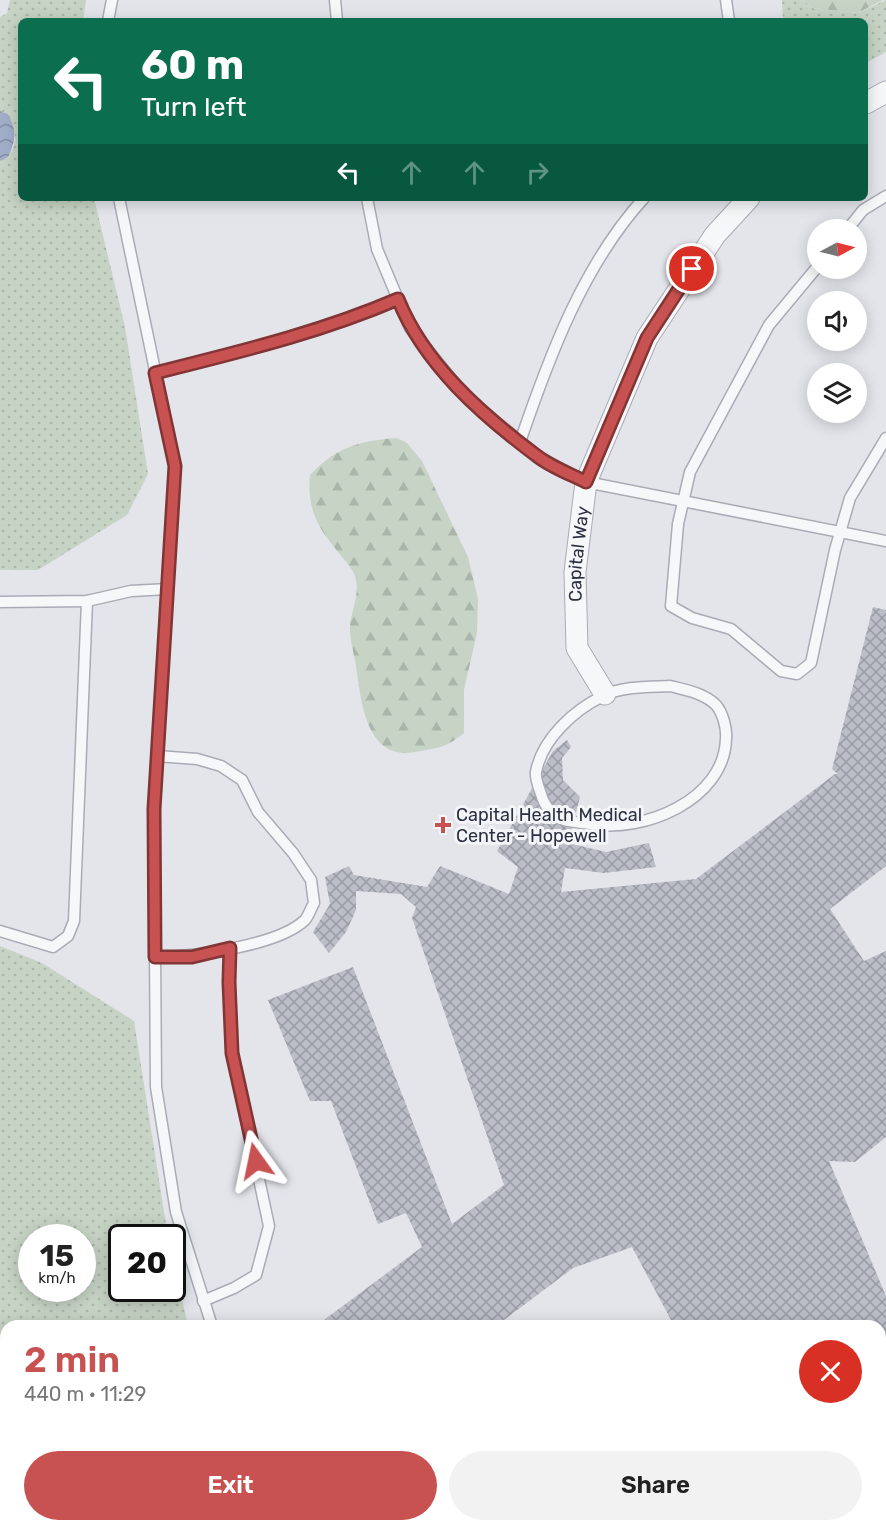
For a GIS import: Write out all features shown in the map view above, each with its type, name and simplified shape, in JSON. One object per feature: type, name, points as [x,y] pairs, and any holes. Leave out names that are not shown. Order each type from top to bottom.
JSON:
[{"type":"street","points":[[868,102],[886,92]]},
{"type":"street","name":"Capital Way","points":[[604,694],[577,648],[575,572],[586,482],[647,338],[715,235],[745,201]]},
{"type":"lane","points":[[109,18],[112,0]]},
{"type":"lane","points":[[335,0],[337,18]]},
{"type":"lane","points":[[726,0],[729,18]]},
{"type":"lane","points":[[856,219],[863,210],[886,196]]},
{"type":"lane","points":[[120,201],[175,466],[154,809],[156,1087],[176,1212],[210,1320]]},
{"type":"lane","points":[[368,201],[377,249],[410,328],[466,397],[539,458],[586,482],[886,542]]},
{"type":"lane","points":[[520,442],[550,355],[588,278],[642,201]]},
{"type":"lane","points":[[807,279],[769,325],[690,472],[682,500],[671,606],[692,618],[731,629],[781,671],[797,674],[811,663],[840,532],[850,498],[886,438]]},
{"type":"lane","points":[[155,373],[281,342],[341,323],[398,299]]},
{"type":"lane","points":[[0,602],[87,602],[131,591],[168,589]]},
{"type":"lane","points":[[0,931],[53,947],[68,936],[74,921],[87,602]]},
{"type":"lane","points":[[670,686],[699,694],[717,706],[727,729],[726,755],[717,771],[700,792],[676,809],[648,821],[621,826],[599,826],[562,819],[544,806],[535,774],[545,747],[573,715],[604,694],[635,688],[670,686]]},
{"type":"lane","points":[[155,957],[192,957],[282,933],[304,920],[314,903],[311,880],[258,812],[242,780],[221,765],[197,759],[157,756]]},
{"type":"lane","points":[[203,1300],[234,1288],[256,1275],[269,1226],[232,1053],[230,948]]},
{"type":"green space","points":[[10,0],[86,0],[83,18],[18,18],[18,201],[95,201],[125,327],[148,474],[127,515],[38,570],[0,570],[0,161],[11,152],[15,140],[8,114],[0,111],[0,17],[7,13]]},
{"type":"green space","points":[[782,0],[804,0],[812,8],[858,13],[886,0],[886,52],[868,62],[868,18],[783,18]]},
{"type":"green space","points":[[804,0],[883,0],[858,13],[812,8]]},
{"type":"green space","points":[[397,438],[407,443],[422,461],[468,557],[478,599],[477,633],[464,690],[464,733],[446,745],[415,752],[399,752],[386,747],[376,738],[369,726],[360,695],[350,635],[357,592],[355,576],[319,526],[312,508],[309,487],[310,475],[339,452],[371,441]]},
{"type":"green space","points":[[0,946],[42,963],[134,1021],[166,1224],[108,1224],[108,1302],[183,1302],[187,1320],[0,1320]]},
{"type":"water","points":[[0,111],[8,114],[14,136],[8,157],[0,161]]},
{"type":"building","name":"Capital Health Medical Center - Hopewell","points":[[873,607],[886,610],[886,866],[830,909],[864,961],[886,951],[886,1137],[855,1162],[829,1161],[886,1296],[886,1320],[671,1320],[632,1247],[573,1268],[504,1320],[324,1320],[422,1247],[406,1213],[378,1224],[331,1101],[310,1101],[268,1000],[353,967],[452,1224],[504,1185],[412,918],[416,907],[401,894],[356,891],[356,910],[346,932],[329,953],[313,932],[330,904],[325,877],[349,866],[354,875],[427,887],[440,866],[509,894],[518,867],[497,851],[553,751],[567,740],[571,747],[562,758],[563,780],[580,797],[568,843],[606,852],[649,843],[656,867],[604,873],[565,868],[561,892],[696,879],[838,774],[832,769]]},
{"type":"place","name":"Capital Health Medical Center - Hopewell","points":[[443,825]]},
{"type":"route","points":[[256,1161],[232,1053],[230,948],[192,957],[155,957],[154,809],[175,466],[155,373],[281,342],[341,323],[398,299],[410,328],[466,397],[539,458],[586,482],[647,338],[692,269]]}]
